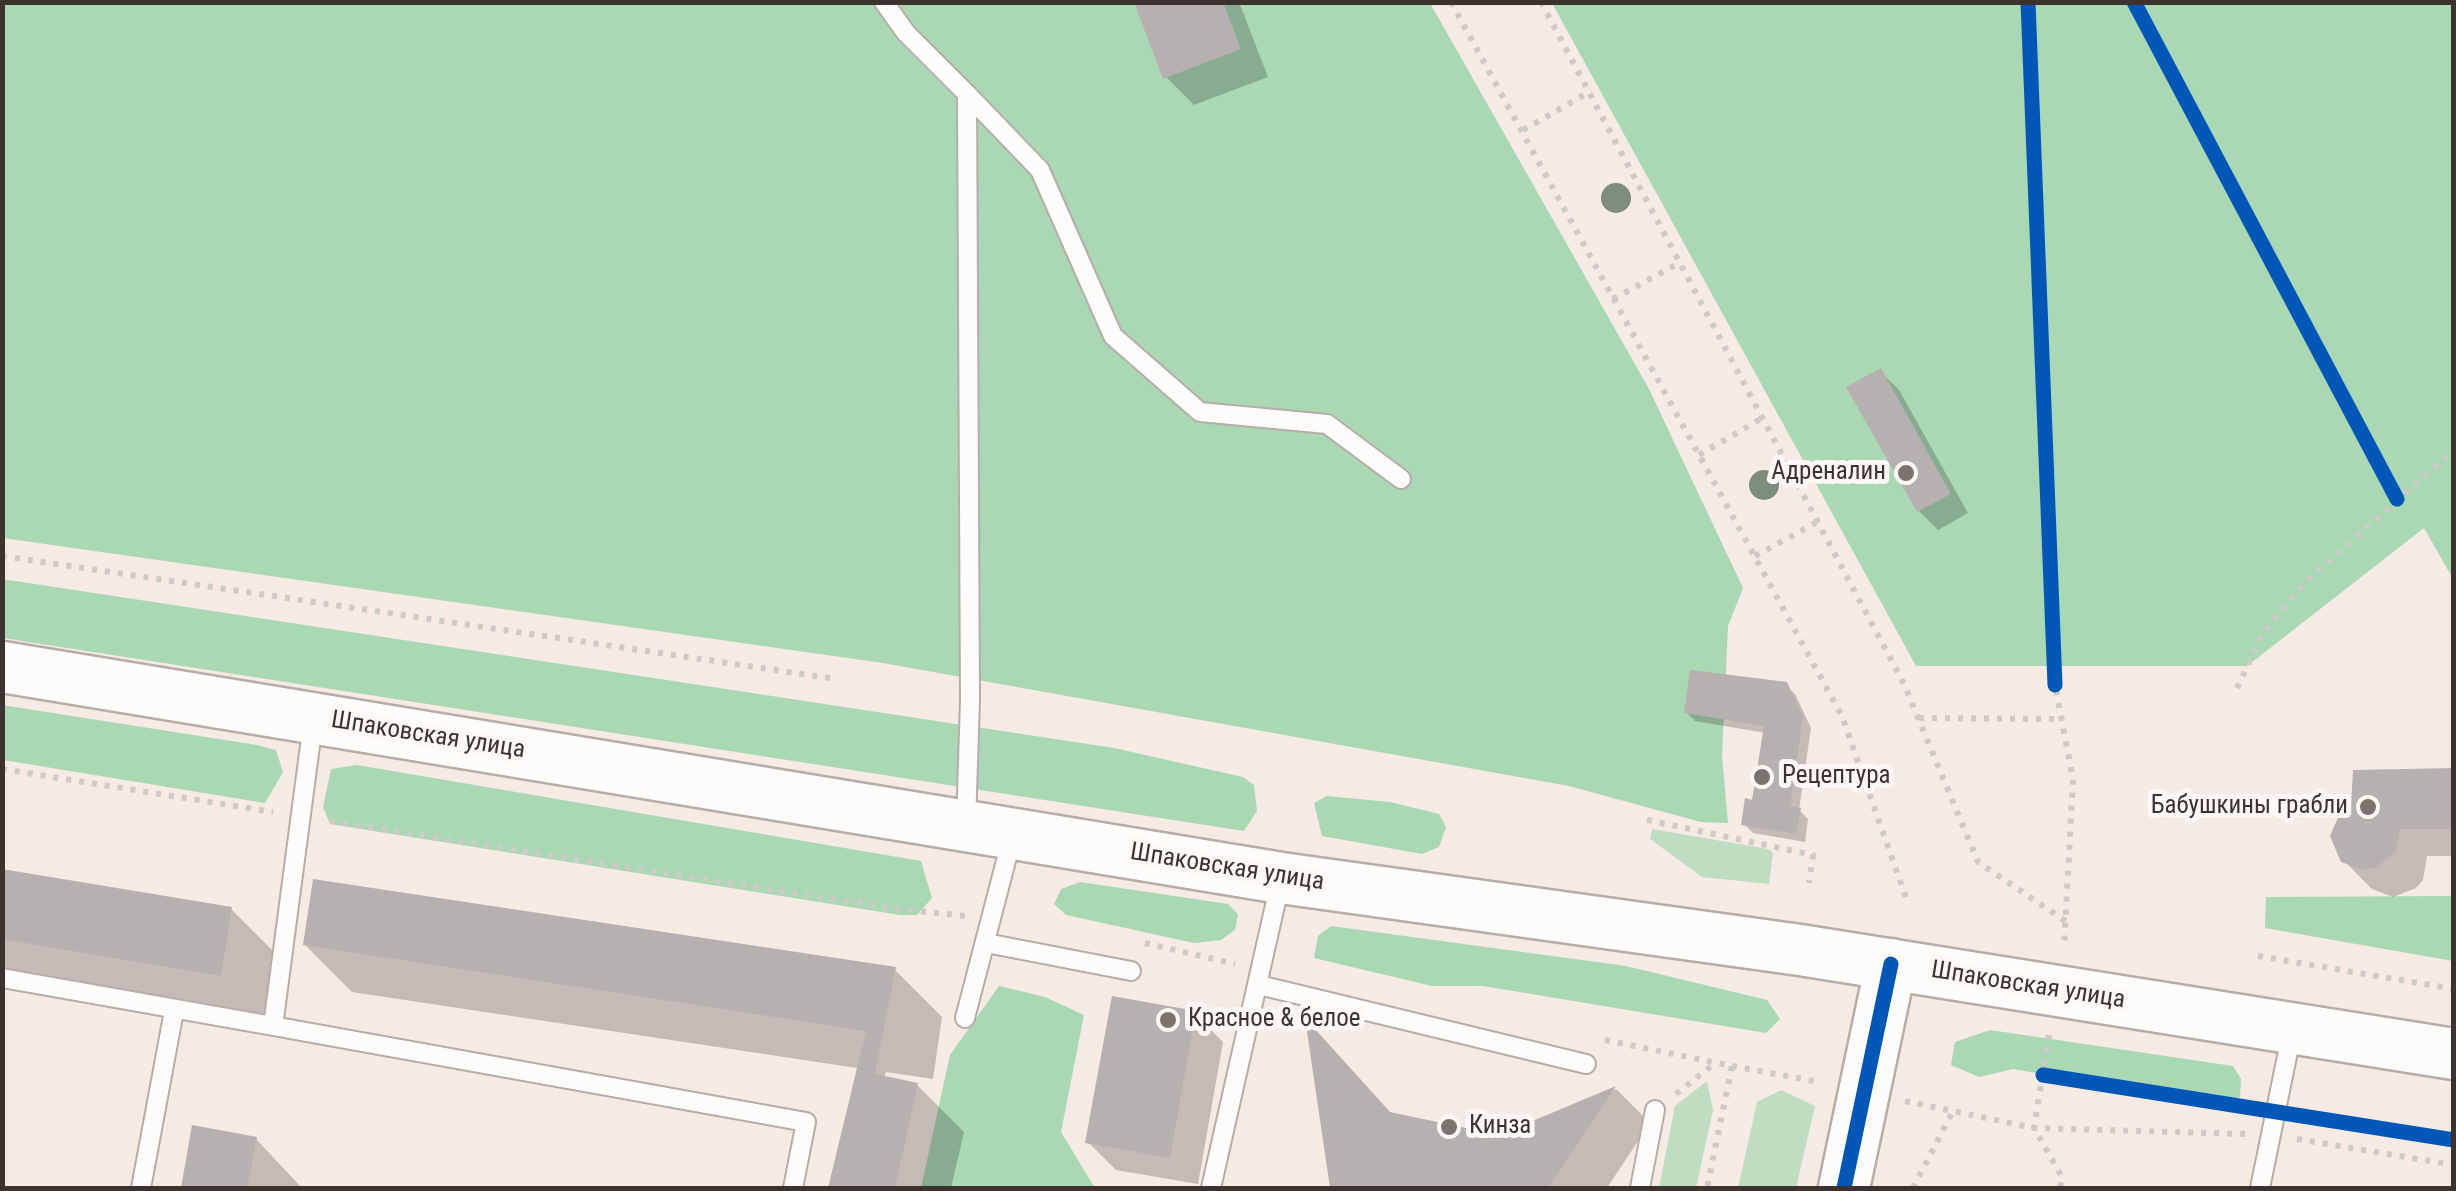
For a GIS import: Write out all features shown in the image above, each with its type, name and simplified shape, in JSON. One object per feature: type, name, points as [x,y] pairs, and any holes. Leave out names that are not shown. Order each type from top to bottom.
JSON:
[{"type":"main road","name":"Шпаковская улица","points":[[2,668],[1282,878],[1891,964],[2454,1054]]},
{"type":"main road","points":[[1844,1188],[1891,964]]},
{"type":"lane","points":[[884,2],[906,33],[1040,170],[1113,336],[1200,412],[1327,424],[1401,479]]},
{"type":"lane","points":[[965,1018],[993,919],[990,829],[970,700],[967,94]]},
{"type":"lane","points":[[274,1026],[313,716]]},
{"type":"lane","points":[[1212,1188],[1282,878]]},
{"type":"lane","points":[[986,944],[1131,971]]},
{"type":"lane","points":[[2,978],[174,1012],[274,1026],[806,1122],[792,1188]]},
{"type":"lane","points":[[1260,978],[1586,1064]]},
{"type":"lane","points":[[140,1188],[174,1012]]},
{"type":"lane","points":[[2260,1188],[2292,1029]]},
{"type":"lane","points":[[1640,1188],[1655,1110]]},
{"type":"path","points":[[1450,2],[1842,716],[1906,898]]},
{"type":"path","points":[[1541,2],[1764,417],[1918,718],[1978,862],[2068,923]]},
{"type":"path","points":[[2028,2],[2054,685],[2073,779],[2068,923],[2034,1128],[2062,1177],[2060,1188]]},
{"type":"path","points":[[2134,2],[2397,500]]},
{"type":"path","points":[[1523,130],[1591,91]]},
{"type":"path","points":[[1613,299],[1681,262]]},
{"type":"path","points":[[1699,455],[1764,417]]},
{"type":"path","points":[[2237,688],[2263,634],[2304,582],[2454,450]]},
{"type":"path","points":[[1755,556],[1818,522]]},
{"type":"path","points":[[2,556],[836,680]]},
{"type":"path","points":[[1918,718],[2061,719]]},
{"type":"path","points":[[2,768],[890,908],[993,919]]},
{"type":"path","points":[[1647,820],[1813,856],[1809,883]]},
{"type":"path","points":[[1137,941],[1260,978]]},
{"type":"path","points":[[2258,956],[2454,989]]},
{"type":"path","points":[[1602,1040],[2034,1128],[2272,1134],[2454,1165]]},
{"type":"path","points":[[1655,1110],[1715,1063]]},
{"type":"path","points":[[1708,1188],[1732,1066]]},
{"type":"path","points":[[1749,1085],[1753,1068]]},
{"type":"path","points":[[2043,1075],[2062,1078]]},
{"type":"path","points":[[1913,1188],[1953,1111]]},
{"type":"green space","points":[[3,3],[1430,3],[1649,389],[1743,588],[1728,626],[1722,756],[1728,823],[1701,822],[1569,786],[883,663],[3,538]]},
{"type":"green space","points":[[1552,3],[2453,3],[2453,579],[2424,528],[2247,666],[1916,666]]},
{"type":"green space","points":[[2,579],[1114,748],[1243,777],[1254,785],[1257,811],[1244,831],[3,638]]},
{"type":"green space","points":[[2,705],[257,745],[276,750],[283,772],[265,803],[3,760]]},
{"type":"green space","points":[[357,765],[921,861],[932,898],[917,915],[900,915],[330,824],[323,807],[331,769]]},
{"type":"green space","points":[[1327,796],[1390,802],[1439,814],[1446,827],[1439,847],[1422,854],[1322,836],[1314,803]]},
{"type":"green space","points":[[1652,829],[1768,849],[1773,853],[1769,884],[1702,877],[1650,839]]},
{"type":"green space","points":[[1080,882],[1228,904],[1238,914],[1235,930],[1221,940],[1194,943],[1066,915],[1054,904],[1061,889]]},
{"type":"green space","points":[[2453,896],[2453,961],[2265,928],[2266,897]]},
{"type":"green space","points":[[1331,926],[1626,966],[1767,1000],[1780,1019],[1766,1033],[1483,986],[1432,986],[1314,958],[1318,936]]},
{"type":"green space","points":[[999,986],[1045,997],[1084,1015],[1061,1132],[1095,1188],[921,1188],[950,1055]]},
{"type":"green space","points":[[1990,1030],[2233,1066],[2241,1079],[2240,1097],[2220,1104],[2013,1069],[1979,1077],[1951,1065],[1955,1042]]},
{"type":"green space","points":[[1707,1081],[1713,1110],[1696,1188],[1659,1188],[1675,1106]]},
{"type":"green space","points":[[1781,1090],[1815,1106],[1796,1188],[1738,1188],[1757,1102]]},
{"type":"building","points":[[1134,2],[1223,2],[1241,49],[1163,79]]},
{"type":"building","points":[[1881,368],[1951,494],[1917,512],[1846,387]]},
{"type":"building","points":[[1690,670],[1787,682],[1803,717],[1790,806],[1801,808],[1796,834],[1741,825],[1745,798],[1752,800],[1764,726],[1684,713]]},
{"type":"building","points":[[2454,768],[2454,829],[2400,829],[2396,851],[2377,867],[2364,870],[2341,862],[2330,836],[2340,813],[2351,806],[2353,770]]},
{"type":"building","points":[[2,869],[232,907],[221,976],[2,939]]},
{"type":"building","points":[[313,879],[896,967],[875,1074],[918,1083],[895,1188],[828,1188],[866,1031],[303,945]]},
{"type":"building","points":[[1112,996],[1196,1011],[1170,1158],[1085,1143]]},
{"type":"building","points":[[1305,1018],[1390,1112],[1499,1135],[1616,1086],[1548,1188],[1330,1188]]},
{"type":"building","points":[[192,1125],[257,1137],[247,1188],[181,1188]]},
{"type":"cycle path","points":[[2028,2],[2055,685]]},
{"type":"cycle path","points":[[2134,2],[2397,499]]},
{"type":"cycle path","points":[[1844,1188],[1891,964]]},
{"type":"cycle path","points":[[2043,1075],[2454,1140]]},
{"type":"place","name":"Адреналин","points":[[1906,473]]},
{"type":"place","name":"Рецептура","points":[[1762,777]]},
{"type":"place","name":"Бабушкины грабли","points":[[2368,807]]},
{"type":"place","name":"Красное & белое","points":[[1168,1020]]},
{"type":"place","name":"Кинза","points":[[1449,1127]]}]
